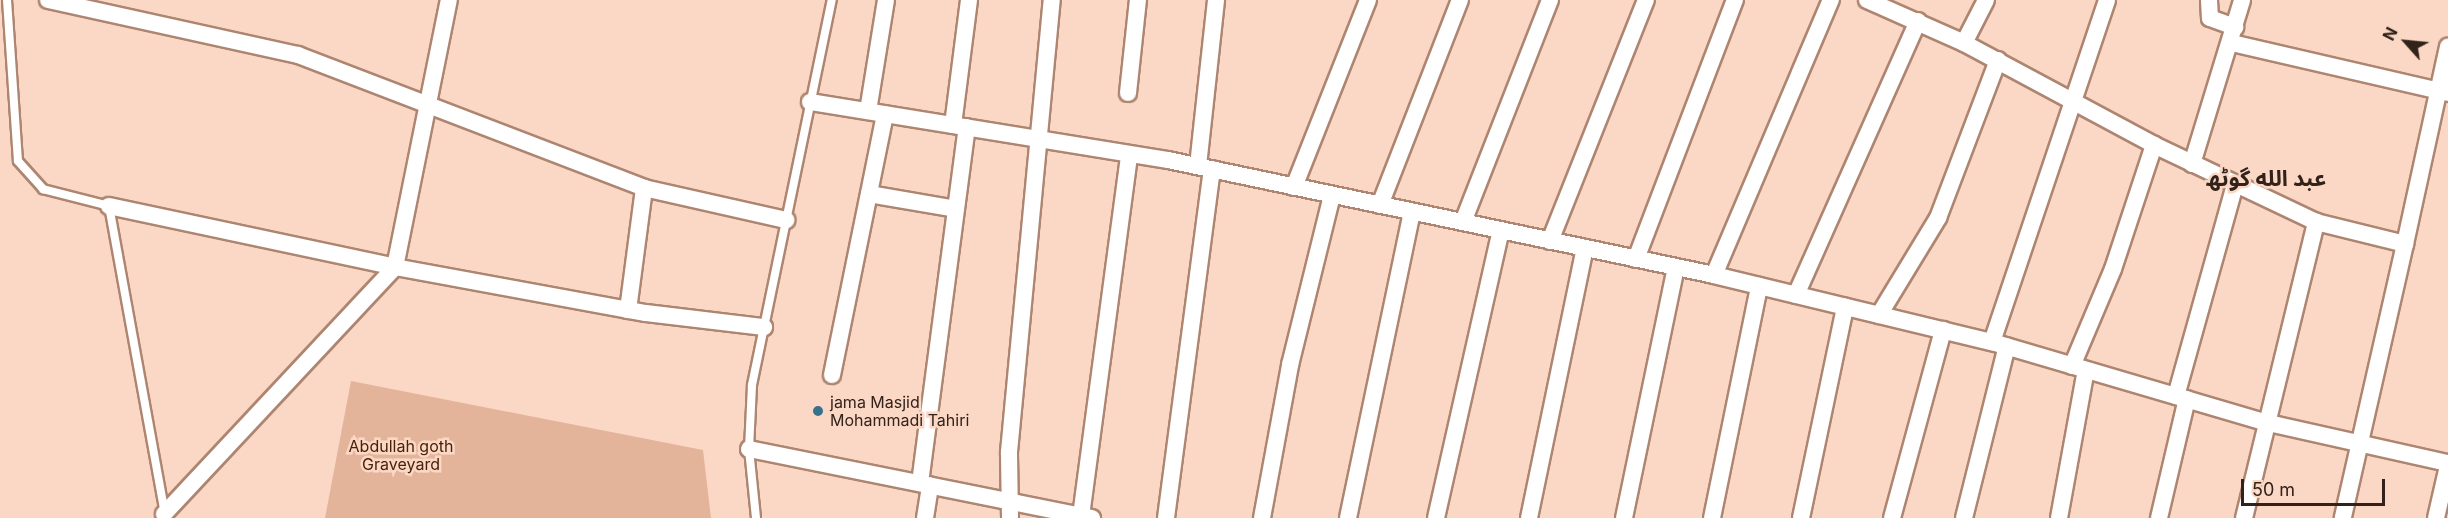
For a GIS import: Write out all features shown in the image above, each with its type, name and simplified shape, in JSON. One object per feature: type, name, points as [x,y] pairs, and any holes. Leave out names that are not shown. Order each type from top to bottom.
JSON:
[{"type":"street","points":[[48,0],[298,55],[644,188],[786,220]]},
{"type":"street","points":[[165,516],[395,267],[449,0]]},
{"type":"street","points":[[868,111],[885,0]]},
{"type":"street","points":[[925,518],[925,484],[956,209],[969,0]]},
{"type":"street","points":[[1011,510],[1009,452],[1052,0]]},
{"type":"street","points":[[1128,93],[1138,0]]},
{"type":"street","points":[[1166,518],[1205,168],[1215,0]]},
{"type":"street","points":[[1294,187],[1368,0]]},
{"type":"street","points":[[1380,205],[1460,0]]},
{"type":"street","points":[[1463,222],[1550,0]]},
{"type":"street","points":[[1550,241],[1646,0]]},
{"type":"street","points":[[1636,259],[1735,0]]},
{"type":"street","points":[[1714,275],[1832,0]]},
{"type":"street","points":[[1866,0],[1964,43],[2073,97],[2154,145],[2316,222],[2405,244]]},
{"type":"street","points":[[1964,43],[1986,0]]},
{"type":"street","points":[[1964,518],[2000,344],[2073,97],[2107,0]]},
{"type":"street","points":[[2209,0],[2210,18],[2233,35],[2443,92]]},
{"type":"street","points":[[2192,164],[2242,0]]},
{"type":"street","points":[[1796,295],[1918,21]]},
{"type":"street","points":[[2343,518],[2405,244],[2443,92],[2448,47]]},
{"type":"street","points":[[1879,315],[1938,218],[1998,60]]},
{"type":"street","points":[[810,102],[1205,168],[1714,275],[2000,344],[2264,422],[2448,465],[2436,518]]},
{"type":"street","points":[[832,375],[885,114]]},
{"type":"street","points":[[2059,518],[2079,368],[2154,145]]},
{"type":"street","points":[[748,449],[925,484],[1011,510],[1087,517],[1130,154]]},
{"type":"street","points":[[2159,518],[2182,398],[2235,184]]},
{"type":"street","points":[[628,310],[644,188]]},
{"type":"street","points":[[869,194],[956,209]]},
{"type":"street","points":[[1262,518],[1290,365],[1332,195]]},
{"type":"street","points":[[109,206],[395,267],[628,310],[764,327]]},
{"type":"street","points":[[1348,518],[1412,212]]},
{"type":"street","points":[[2244,518],[2264,422],[2316,222]]},
{"type":"street","points":[[1436,518],[1501,230]]},
{"type":"street","points":[[1529,518],[1585,248]]},
{"type":"street","points":[[1624,518],[1676,267]]},
{"type":"street","points":[[1712,518],[1759,286]]},
{"type":"street","points":[[1801,518],[1845,307]]},
{"type":"street","points":[[1892,518],[1943,330]]},
{"type":"lane","points":[[7,0],[18,160],[43,189],[109,206],[165,516]]},
{"type":"lane","points":[[756,518],[748,449],[752,385],[831,0]]},
{"type":"green space","name":"Abdullah goth Graveyard","points":[[351,381],[703,450],[711,518],[325,518]]},
{"type":"place","name":"jama Masjid Mohammadi Tahiri","points":[[818,411]]},
{"type":"district","name":"عبد الله گوٹھ","points":[[2266,179]]}]
